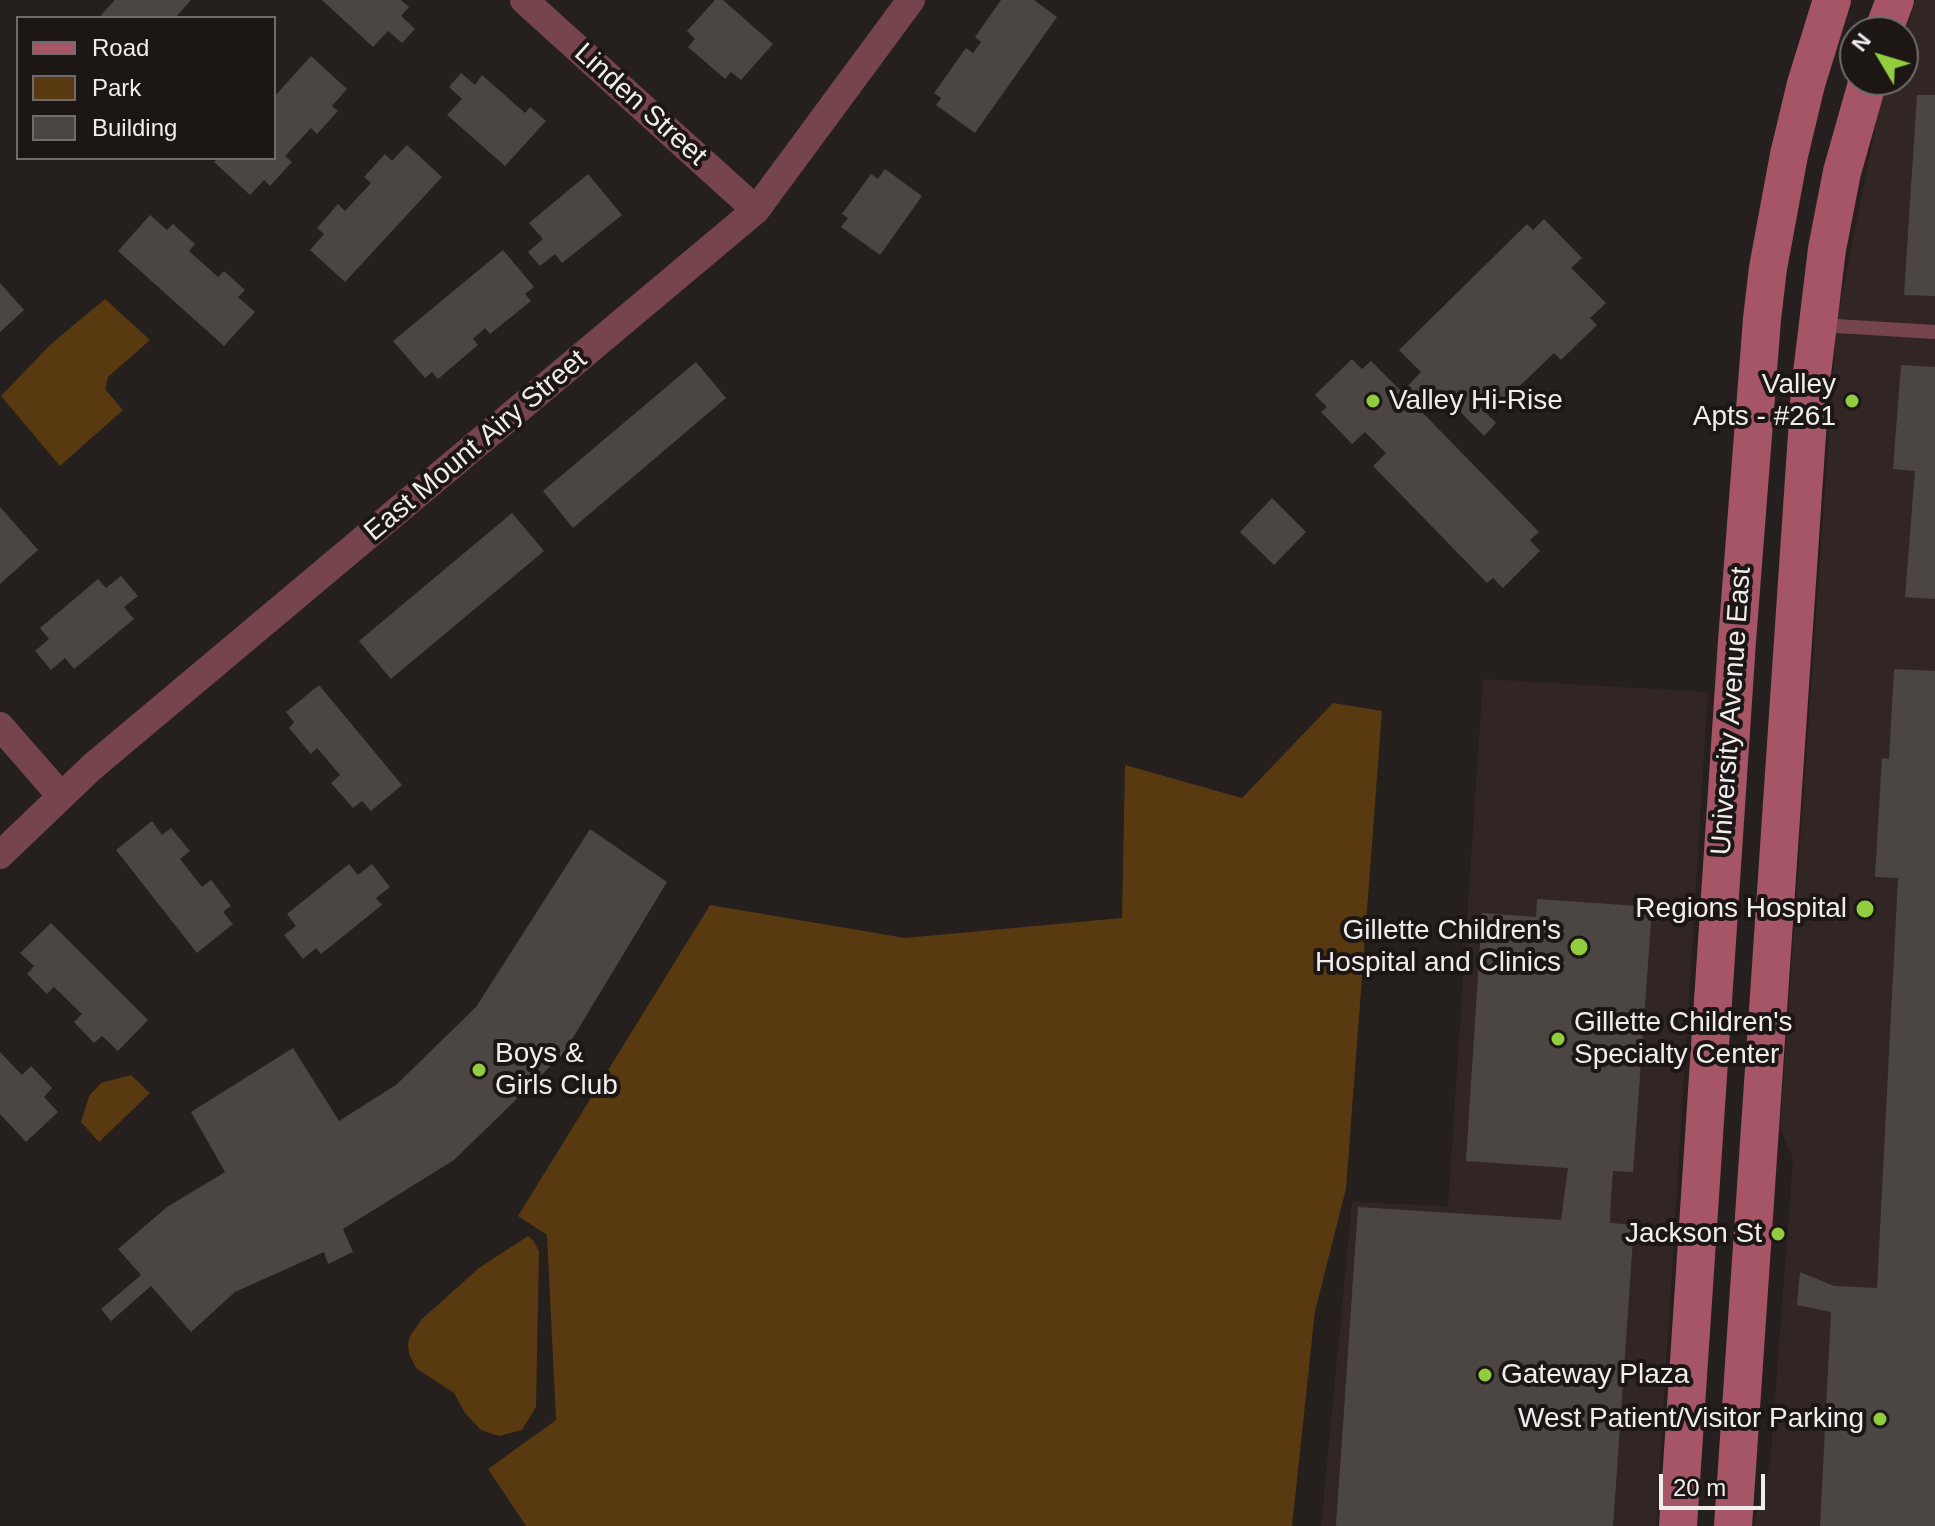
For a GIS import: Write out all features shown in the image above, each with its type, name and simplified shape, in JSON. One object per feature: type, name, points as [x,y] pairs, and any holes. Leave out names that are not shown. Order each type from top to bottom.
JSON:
[{"type":"main road","name":"University Avenue East","points":[[1678,1526],[1738,626],[1762,319],[1789,155],[1806,84],[1832,0]]},
{"type":"main road","name":"University Avenue East","points":[[1733,1526],[1763,1048],[1816,324],[1842,172],[1863,96]]},
{"type":"street","name":"Linden Street","points":[[524,0],[756,210]]},
{"type":"street","name":"East Mount Airy Street","points":[[0,855],[92,767],[756,210],[911,0]]},
{"type":"street","points":[[0,726],[61,796]]},
{"type":"lane","points":[[1816,324],[1935,332]]},
{"type":"shaded area","name":"Regions Hospital","points":[[1916,0],[1935,0],[1935,1526],[1753,1526],[1770,1465],[1793,1159],[1780,1128],[1837,319],[1882,96],[1919,96],[1919,16],[1910,16]]},
{"type":"shaded area","name":"Gillette Children's Hospital and Clinics","points":[[1483,679],[1708,692],[1656,1526],[1321,1526],[1352,1202],[1448,1206]]},
{"type":"green space","points":[[105,299],[150,340],[108,377],[105,389],[123,410],[60,466],[1,396],[51,344]]},
{"type":"green space","points":[[1333,703],[1382,711],[1346,1189],[1315,1311],[1292,1526],[526,1526],[488,1469],[556,1420],[547,1235],[518,1216],[710,905],[905,938],[1122,918],[1125,765],[1242,798]]},
{"type":"green space","points":[[131,1075],[150,1093],[99,1142],[81,1122],[89,1096],[101,1083]]},
{"type":"green space","points":[[528,1236],[539,1251],[536,1407],[522,1430],[499,1436],[481,1430],[465,1413],[454,1393],[416,1368],[408,1344],[422,1319],[479,1268]]},
{"type":"building","points":[[115,0],[191,0],[177,16],[101,15]]},
{"type":"building","points":[[322,0],[401,0],[409,7],[401,16],[415,29],[402,43],[388,31],[373,47]]},
{"type":"building","points":[[715,0],[723,0],[773,44],[741,80],[731,72],[725,79],[688,47],[695,39],[687,31]]},
{"type":"building","points":[[1001,0],[1034,0],[1057,17],[975,133],[936,105],[941,98],[934,93],[966,48],[973,53],[981,42],[975,37]]},
{"type":"building","points":[[311,56],[347,89],[332,106],[338,111],[317,134],[311,128],[285,156],[292,162],[270,186],[264,180],[250,195],[214,162],[276,160],[276,95]]},
{"type":"building","points":[[461,73],[475,85],[482,75],[525,113],[530,107],[546,121],[505,166],[447,115],[462,99],[449,87]]},
{"type":"building","points":[[1935,95],[1935,296],[1904,295],[1917,96]]},
{"type":"building","points":[[407,145],[442,177],[345,282],[310,250],[324,234],[317,228],[338,204],[345,211],[371,183],[364,177],[385,154],[392,161]]},
{"type":"building","points":[[885,169],[922,196],[880,255],[841,227],[848,218],[842,214],[871,174],[878,179]]},
{"type":"building","points":[[588,174],[622,215],[562,263],[555,254],[540,266],[528,252],[543,239],[529,223]]},
{"type":"building","points":[[150,215],[167,230],[173,224],[195,244],[189,251],[218,277],[224,271],[245,290],[238,297],[255,312],[224,346],[118,251]]},
{"type":"building","name":"Valley Hi-Rise","points":[[1544,219],[1582,258],[1571,268],[1606,303],[1590,318],[1597,325],[1561,360],[1554,353],[1504,401],[1492,389],[1477,404],[1496,423],[1484,436],[1438,389],[1418,408],[1539,532],[1530,540],[1540,551],[1503,588],[1493,578],[1487,583],[1373,466],[1386,453],[1365,432],[1352,444],[1321,412],[1327,407],[1315,395],[1352,359],[1362,369],[1371,361],[1402,392],[1421,372],[1399,350],[1527,224],[1533,230]]},
{"type":"building","points":[[503,250],[534,287],[525,294],[531,301],[490,334],[485,328],[473,339],[478,345],[438,379],[432,372],[425,378],[393,341]]},
{"type":"building","points":[[0,283],[24,310],[0,332]]},
{"type":"building","points":[[696,362],[726,398],[573,528],[543,491]]},
{"type":"building","points":[[1901,365],[1935,367],[1935,599],[1905,597],[1915,471],[1893,469]]},
{"type":"building","points":[[1272,498],[1306,532],[1274,565],[1240,532]]},
{"type":"building","points":[[0,507],[38,550],[0,584]]},
{"type":"building","points":[[512,513],[544,551],[391,679],[359,641]]},
{"type":"building","points":[[121,576],[138,596],[124,607],[134,619],[74,669],[65,658],[51,670],[35,651],[49,639],[40,628],[98,579],[106,588]]},
{"type":"building","points":[[1894,669],[1935,671],[1935,1526],[1820,1526],[1831,1312],[1797,1305],[1800,1272],[1834,1286],[1877,1288],[1898,878],[1875,877],[1882,758],[1889,759]]},
{"type":"building","points":[[319,685],[402,785],[371,811],[362,801],[353,808],[331,783],[340,775],[317,748],[311,754],[289,728],[294,722],[286,712]]},
{"type":"building","points":[[152,821],[162,835],[171,828],[190,851],[180,859],[202,887],[211,880],[231,906],[223,912],[233,924],[197,953],[116,850]]},
{"type":"building","name":"Boys & Girls Club","points":[[590,829],[667,882],[563,1054],[454,1160],[343,1229],[353,1252],[328,1264],[324,1252],[235,1292],[191,1332],[151,1286],[111,1321],[101,1309],[141,1275],[118,1249],[167,1207],[225,1172],[191,1112],[293,1048],[339,1121],[396,1085],[476,1007]]},
{"type":"building","points":[[349,864],[358,875],[372,864],[390,887],[376,898],[382,905],[321,954],[316,948],[303,959],[284,935],[296,926],[287,914]]},
{"type":"building","name":"Gateway Plaza","points":[[1537,899],[1652,907],[1633,1172],[1613,1171],[1611,1196],[1610,1223],[1634,1225],[1613,1526],[1336,1526],[1358,1207],[1561,1220],[1568,1168],[1466,1161],[1482,913],[1536,917]]},
{"type":"building","points":[[51,923],[148,1020],[118,1051],[102,1036],[94,1043],[74,1022],[82,1014],[54,987],[47,994],[27,974],[34,966],[20,953]]},
{"type":"building","points":[[0,1052],[22,1075],[31,1066],[52,1088],[44,1097],[58,1112],[26,1142],[0,1114]]},
{"type":"place","name":"Valley Hi-Rise","points":[[1373,401]]},
{"type":"place","name":"Valley Apts - #261","points":[[1852,401]]},
{"type":"place","name":"Regions Hospital","points":[[1865,909]]},
{"type":"place","name":"Gillette Children's Hospital and Clinics","points":[[1579,947]]},
{"type":"place","name":"Gillette Children's Specialty Center","points":[[1558,1039]]},
{"type":"place","name":"Boys & Girls Club","points":[[479,1070]]},
{"type":"place","name":"Jackson St","points":[[1778,1234]]},
{"type":"place","name":"Gateway Plaza","points":[[1485,1375]]},
{"type":"place","name":"West Patient/Visitor Parking","points":[[1880,1419]]}]
